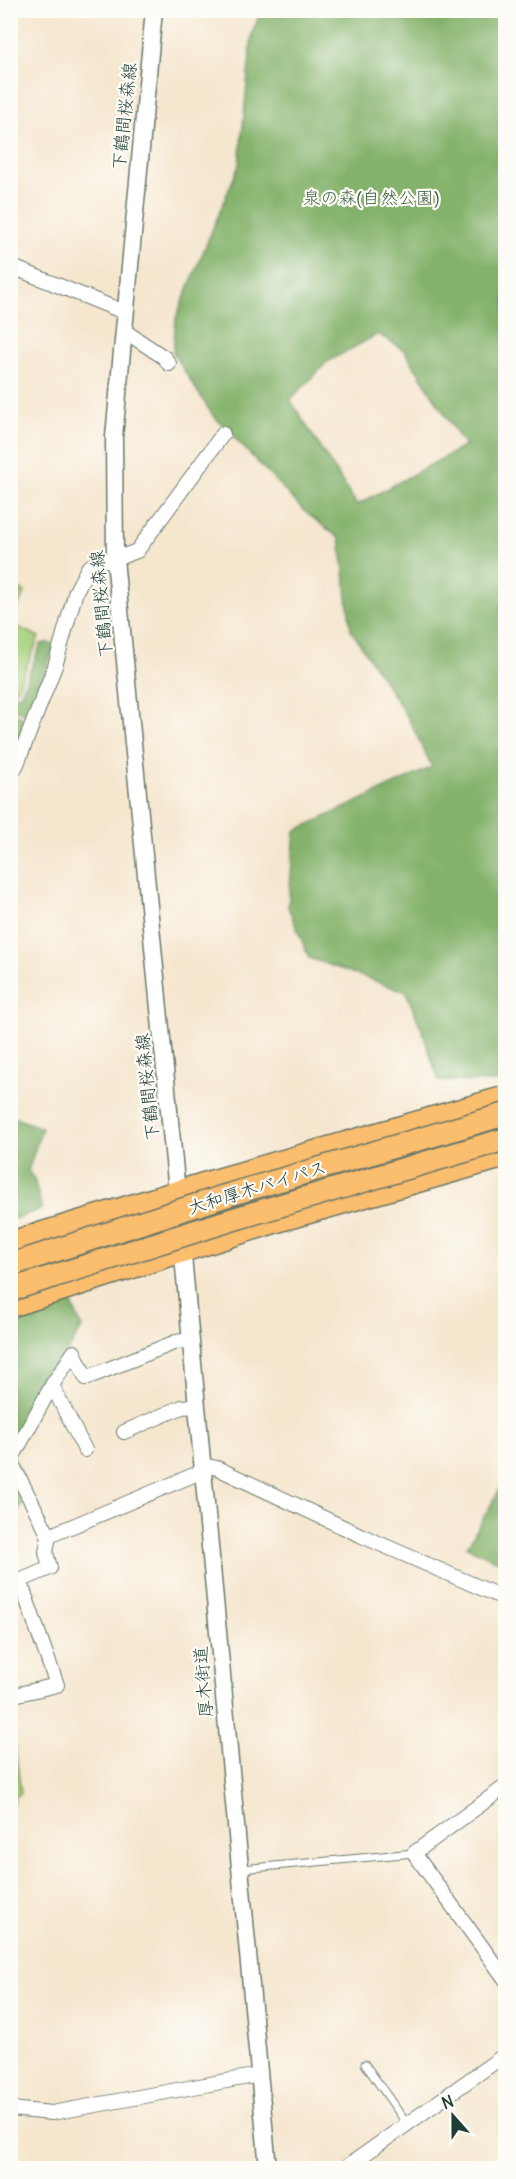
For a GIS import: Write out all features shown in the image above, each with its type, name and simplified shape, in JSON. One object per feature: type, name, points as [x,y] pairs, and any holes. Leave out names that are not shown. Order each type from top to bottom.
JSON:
[{"type":"highway","points":[[10,1243],[506,1097]]},
{"type":"highway","name":"大和厚木バイパス","points":[[10,1265],[228,1195],[506,1114]]},
{"type":"highway","name":"大和厚木バイパス","points":[[10,1290],[231,1220],[506,1139]]},
{"type":"highway","points":[[10,1306],[285,1219],[506,1156]]},
{"type":"street","name":"下鶴間桜森線","points":[[154,10],[114,437],[115,559],[177,1192]]},
{"type":"street","points":[[10,266],[124,312]]},
{"type":"street","points":[[123,330],[165,358],[170,364]]},
{"type":"street","points":[[10,777],[55,666],[76,591],[88,568],[99,561],[115,559],[137,551],[223,434]]},
{"type":"street","name":"厚木街道","points":[[177,1192],[268,2169]]},
{"type":"street","points":[[10,1695],[57,1685],[15,1583],[50,1568],[46,1552],[50,1536],[11,1460],[52,1385],[74,1352],[86,1378],[176,1342],[190,1340]]},
{"type":"street","points":[[52,1385],[85,1450]]},
{"type":"street","points":[[124,1432],[182,1407],[196,1406]]},
{"type":"street","points":[[50,1536],[202,1468],[217,1468],[360,1535],[506,1599]]},
{"type":"street","points":[[506,1786],[414,1853],[506,1980]]},
{"type":"street","points":[[345,2169],[506,2054]]},
{"type":"street","points":[[10,2109],[52,2113],[259,2075]]},
{"type":"lane","points":[[240,1869],[414,1853]]},
{"type":"lane","points":[[365,2064],[407,2124]]},
{"type":"green space","name":"泉の森(自然公園)","points":[[261,11],[505,11],[505,1082],[439,1081],[406,992],[309,958],[288,907],[295,831],[432,767],[408,718],[351,630],[340,539],[304,511],[212,414],[173,353],[176,318],[239,165],[252,34]],"holes":[[[378,334],[404,350],[465,446],[357,505],[290,400],[327,362]]]},
{"type":"green space","points":[[11,586],[25,592],[11,622]]},
{"type":"green space","points":[[11,624],[39,637],[17,689],[11,687]]},
{"type":"green space","points":[[41,644],[53,644],[53,651],[28,714],[11,708],[10,692],[20,695]]},
{"type":"green space","points":[[11,712],[26,721],[11,756],[11,739],[16,727],[11,723]]},
{"type":"green space","points":[[10,1116],[42,1128],[28,1171],[34,1179],[42,1209],[11,1220]]},
{"type":"green space","points":[[70,1299],[82,1328],[11,1448],[11,1318]]},
{"type":"green space","points":[[10,1449],[29,1493],[18,1510],[11,1548]]},
{"type":"green space","points":[[505,1480],[505,1564],[467,1547]]},
{"type":"green space","points":[[13,1734],[21,1794],[14,1796],[14,1804],[11,1804],[10,1735]]}]
